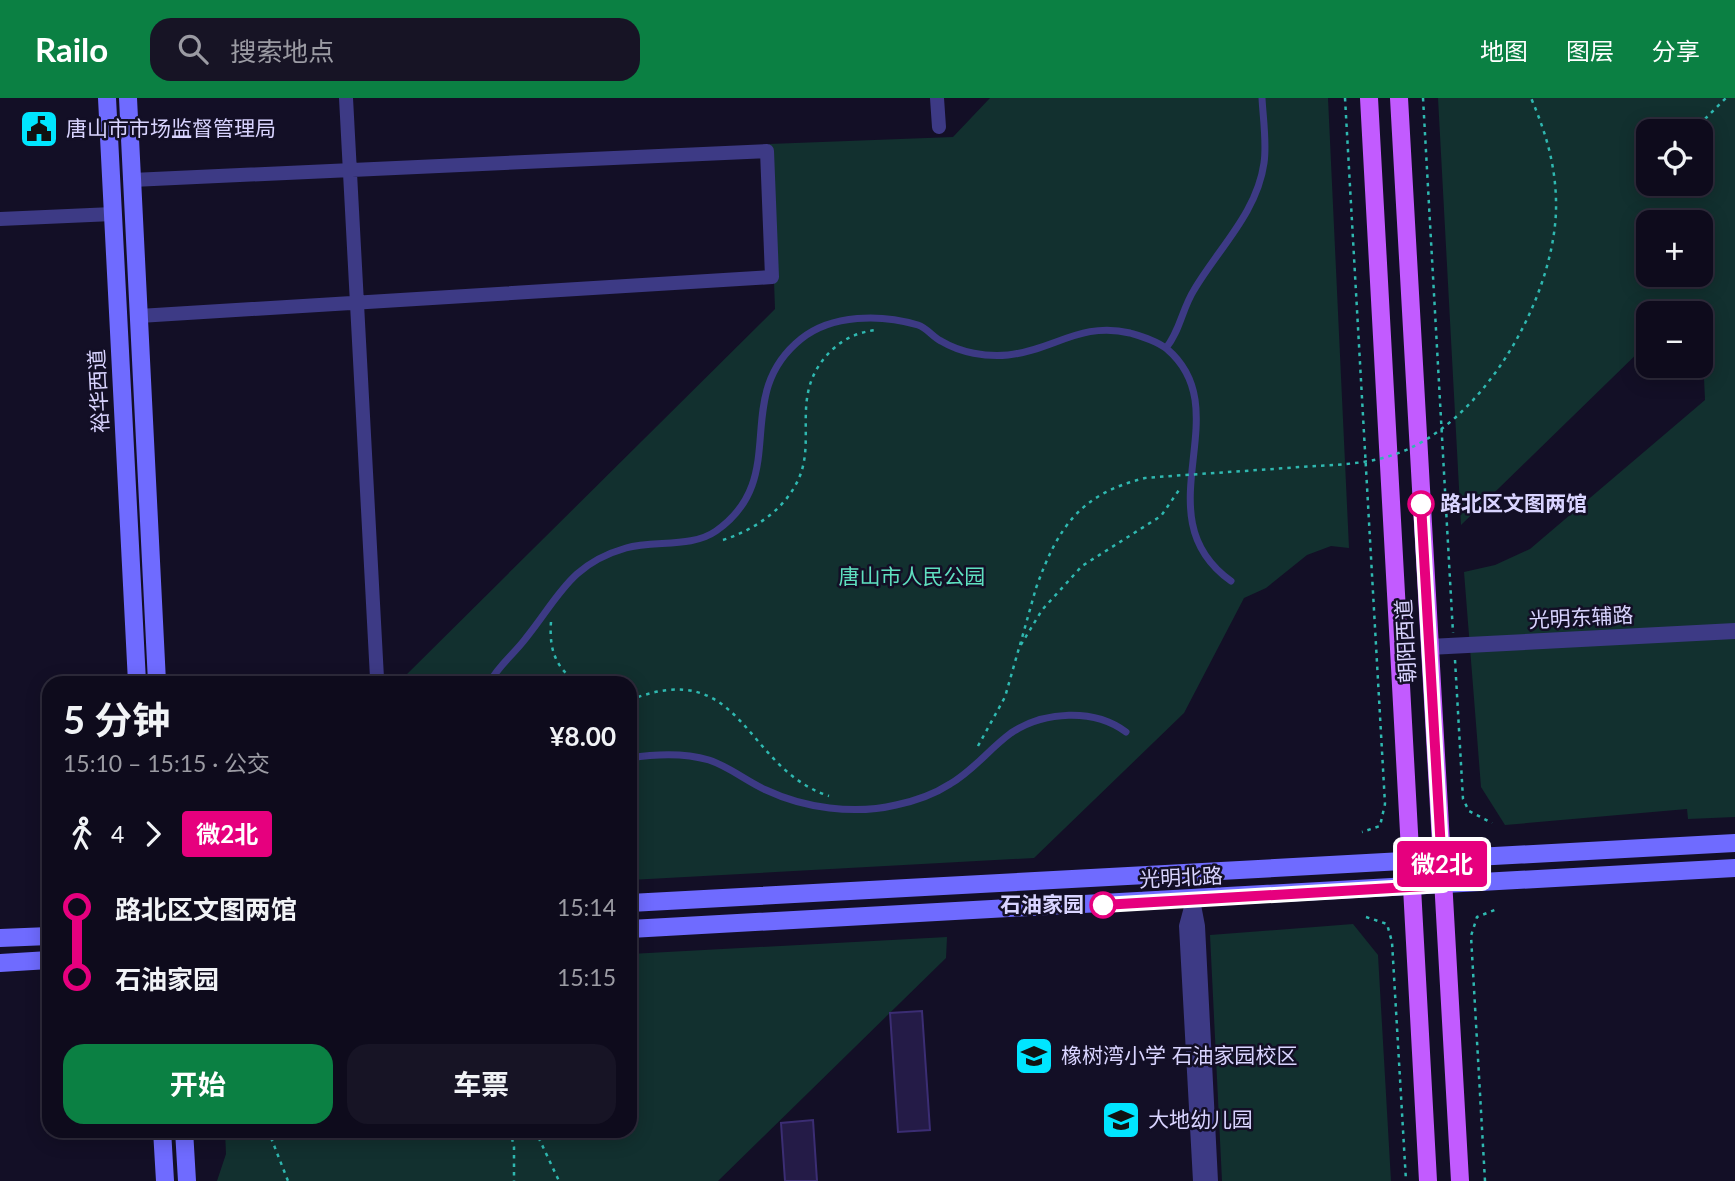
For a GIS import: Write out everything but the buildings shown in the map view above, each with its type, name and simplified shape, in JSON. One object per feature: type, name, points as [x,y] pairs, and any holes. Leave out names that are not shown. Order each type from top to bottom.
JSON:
[{"type":"main road","name":"裕华西道","points":[[107,98],[137,676]]},
{"type":"main road","name":"裕华西道","points":[[128,98],[157,676]]},
{"type":"main road","name":"朝阳西道","points":[[1369,98],[1428,1181]]},
{"type":"main road","name":"朝阳西道","points":[[1399,98],[1460,1181]]},
{"type":"main road","name":"光明北路","points":[[637,903],[1735,842]]},
{"type":"main road","name":"光明北路","points":[[637,929],[1735,869]]},
{"type":"main road","points":[[0,938],[42,936]]},
{"type":"main road","points":[[0,963],[42,960]]},
{"type":"main road","points":[[163,1138],[166,1181]]},
{"type":"main road","points":[[184,1138],[187,1181]]},
{"type":"street","points":[[346,98],[377,676]]},
{"type":"street","points":[[937,98],[939,127]]},
{"type":"street","points":[[132,180],[767,150],[772,277],[139,316]]},
{"type":"street","points":[[0,219],[113,214]]},
{"type":"street","name":"光明东辅路","points":[[1429,647],[1735,631]]},
{"type":"street","points":[[1193,900],[1186,926],[1200,1181]]},
{"type":"street","points":[[1193,900],[1198,926],[1211,1181]]},
{"type":"lane","points":[[1166,348],[1176,336],[1185,305],[1244,220],[1265,163],[1262,98]]},
{"type":"lane","points":[[495,676],[528,637],[560,588],[584,568],[625,548],[687,541],[713,533],[735,513],[755,485],[759,462],[760,416],[774,372],[785,355],[816,329],[850,320],[876,318],[921,326],[941,341],[984,355],[1028,352],[1073,334],[1095,329],[1115,329],[1144,337],[1166,348],[1180,364],[1191,386],[1195,405],[1197,430],[1188,491],[1191,520],[1205,555],[1231,581]]},
{"type":"lane","points":[[637,757],[664,755],[709,760],[766,790],[816,806],[856,810],[887,807],[929,796],[973,768],[1011,733],[1035,722],[1066,715],[1093,716],[1126,732]]},
{"type":"path","points":[[1345,98],[1385,804],[1380,826],[1362,832]]},
{"type":"path","points":[[1423,98],[1463,799],[1469,811],[1492,822]]},
{"type":"path","points":[[974,752],[1000,709],[1037,588],[1056,539],[1079,509],[1120,484],[1145,478],[1368,461],[1412,447],[1461,414],[1516,339],[1545,269],[1553,237],[1556,211],[1550,146],[1531,98]]},
{"type":"path","points":[[1705,119],[1726,98]]},
{"type":"path","points":[[720,541],[769,516],[796,485],[802,466],[807,393],[814,372],[824,357],[842,340],[864,331],[884,329]]},
{"type":"path","points":[[1019,648],[1042,610],[1082,566],[1161,516],[1179,492],[1185,470]]},
{"type":"path","points":[[554,615],[552,650],[558,665],[570,676]]},
{"type":"path","points":[[637,698],[667,690],[686,689],[709,695],[727,706],[774,760],[797,780],[819,793],[840,800]]},
{"type":"path","points":[[1485,1181],[1471,936],[1477,917],[1497,909]]},
{"type":"path","points":[[1366,917],[1387,924],[1392,942],[1406,1181]]},
{"type":"path","points":[[271,1138],[288,1181]]},
{"type":"path","points":[[512,1138],[514,1181]]},
{"type":"path","points":[[539,1138],[559,1181]]},
{"type":"green space","name":"唐山市人民公园","points":[[990,98],[1328,98],[1349,548],[1331,546],[1307,555],[1266,588],[1244,598],[1184,713],[1034,858],[637,880],[637,676],[405,676],[775,309],[769,144],[953,137]]},
{"type":"green space","points":[[1438,98],[1735,98],[1735,817],[1688,819],[1687,809],[1505,825],[1481,787],[1464,572],[1495,565],[1530,549],[1705,400],[1704,378],[1713,378],[1713,301],[1636,301],[1636,355],[1461,525]]},
{"type":"green space","points":[[1353,924],[1378,955],[1391,1181],[1222,1181],[1210,935]]},
{"type":"green space","points":[[947,937],[946,958],[718,1181],[217,1181],[226,1154],[225,1138],[637,1138],[637,954]]},
{"type":"bus line","name":"微2北","points":[[1103,905],[1443,885],[1421,504]]},
{"type":"place","name":"唐山市市场监督管理局","points":[[39,129]]},
{"type":"place","name":"路北区文图两馆","points":[[1421,504]]},
{"type":"place","name":"石油家园","points":[[1103,905]]},
{"type":"place","name":"橡树湾小学 石油家园校区","points":[[1034,1056]]},
{"type":"place","name":"大地幼儿园","points":[[1121,1120]]}]
